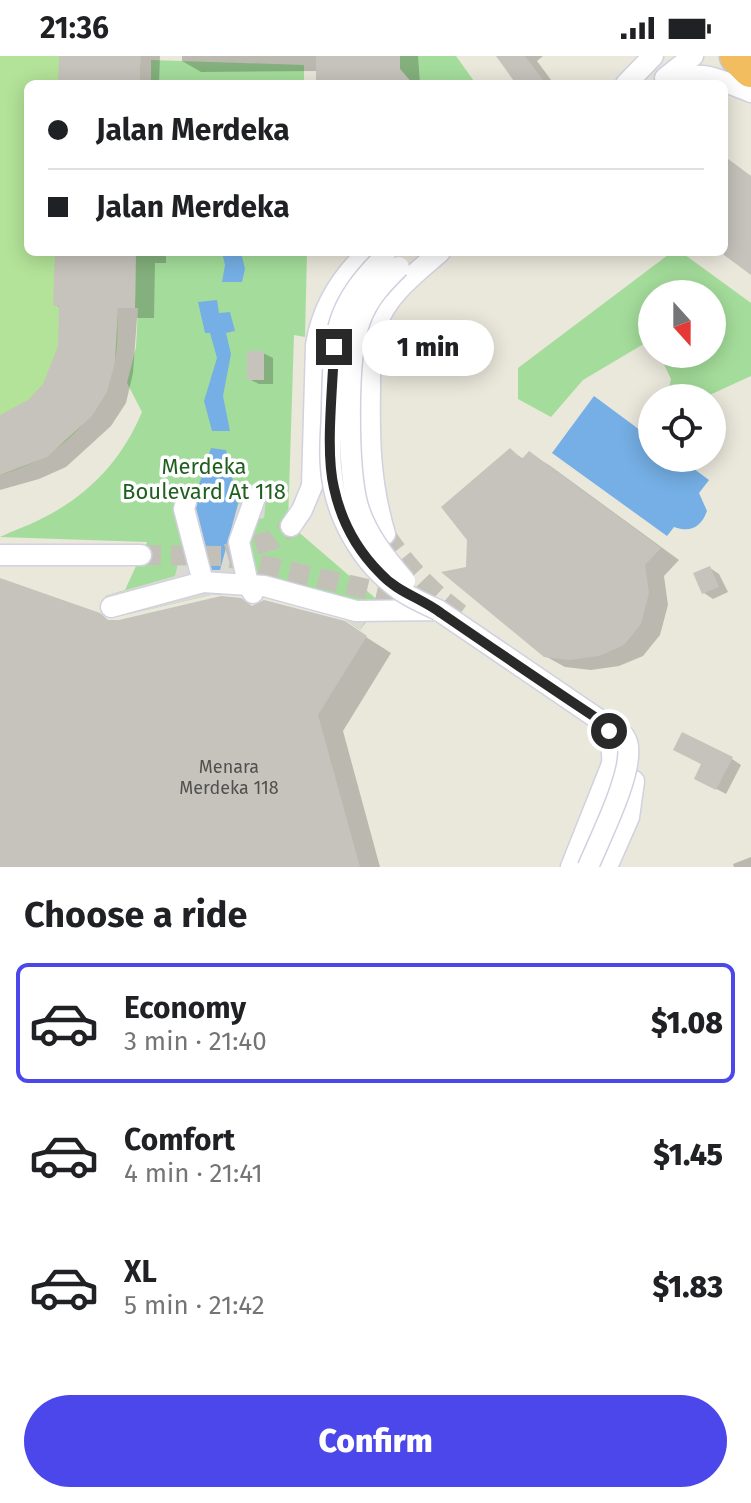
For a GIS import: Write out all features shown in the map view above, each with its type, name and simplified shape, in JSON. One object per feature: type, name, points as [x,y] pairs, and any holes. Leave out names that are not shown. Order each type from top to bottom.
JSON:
[{"type":"highway","points":[[738,56],[751,69]]},
{"type":"street","points":[[663,80],[693,56]]},
{"type":"street","points":[[630,80],[651,57]]},
{"type":"street","points":[[679,80],[702,75],[716,80]]},
{"type":"street","points":[[728,84],[751,92]]},
{"type":"street","points":[[385,534],[372,481],[369,448],[370,361],[375,327],[388,301],[435,256]]},
{"type":"street","points":[[291,526],[312,486],[319,325],[339,283],[385,257]]},
{"type":"street","points":[[385,257],[360,281],[344,305],[334,347],[330,466],[344,519],[358,548],[381,575],[402,592],[438,610],[623,734],[628,745],[629,768],[588,867]]},
{"type":"street","points":[[186,502],[186,538],[203,582]]},
{"type":"street","points":[[252,590],[239,542],[260,503]]},
{"type":"street","points":[[0,555],[141,555]]},
{"type":"street","points":[[111,607],[203,582],[252,590],[264,586],[356,611],[438,610]]},
{"type":"street","points":[[571,867],[612,764],[611,741],[604,723]]},
{"type":"street","points":[[607,867],[629,817],[634,781]]},
{"type":"green space","points":[[0,56],[141,56],[140,80],[24,80],[24,256],[136,256],[135,308],[118,308],[116,357],[106,385],[86,421],[40,459],[0,475]]},
{"type":"green space","points":[[400,56],[456,56],[473,80],[410,80],[400,69]]},
{"type":"green space","points":[[151,60],[304,65],[304,80],[151,80]]},
{"type":"green space","name":"Merdeka Boulevard At 118","points":[[136,256],[307,256],[305,337],[294,335],[288,523],[381,603],[360,630],[336,613],[253,593],[211,595],[116,617],[105,596],[125,590],[147,542],[0,537],[58,510],[74,499],[102,475],[124,446],[142,412],[127,383],[136,347],[138,308],[135,308]]},
{"type":"green space","points":[[667,256],[686,256],[719,280],[638,280],[638,347],[583,380],[551,417],[518,399],[518,368]]},
{"type":"green space","points":[[726,285],[751,303],[751,376],[726,387],[726,384],[670,384],[666,368],[726,368]]},
{"type":"shaded area","points":[[266,500],[264,518],[252,520],[245,543],[255,575],[353,604],[366,620],[360,630],[336,613],[253,593],[211,595],[116,617],[105,596],[175,576],[183,543],[178,510],[197,509],[212,570],[219,570],[238,504]]},
{"type":"water","points":[[223,256],[242,256],[245,269],[242,282],[222,282]]},
{"type":"water","points":[[217,300],[219,313],[230,312],[235,331],[226,333],[231,354],[223,396],[230,431],[212,431],[204,401],[217,358],[210,333],[205,333],[198,302]]},
{"type":"water","points":[[594,396],[638,429],[638,472],[698,472],[709,480],[699,493],[707,511],[698,525],[690,529],[674,527],[667,536],[552,453]]},
{"type":"water","points":[[211,448],[226,450],[238,504],[220,570],[212,570],[194,500]]},
{"type":"building","points":[[59,56],[141,56],[140,80],[58,80]]},
{"type":"building","points":[[316,56],[400,56],[400,69],[410,80],[316,80]]},
{"type":"building","points":[[496,56],[525,56],[543,80],[513,80]]},
{"type":"building","points":[[728,159],[751,176],[751,275],[725,256],[728,256]]},
{"type":"building","points":[[55,256],[136,256],[135,308],[118,308],[115,362],[107,392],[92,416],[47,457],[0,475],[0,415],[28,400],[43,384],[58,346],[59,306],[53,306]]},
{"type":"building","points":[[247,351],[264,351],[264,380],[247,380]]},
{"type":"building","points":[[510,448],[522,459],[529,451],[661,548],[645,565],[649,593],[641,624],[624,645],[599,656],[570,660],[544,657],[441,572],[466,567],[467,540],[441,507]]},
{"type":"building","points":[[710,566],[719,587],[702,594],[693,573]]},
{"type":"building","points":[[0,578],[100,613],[108,620],[221,596],[241,598],[252,606],[264,600],[345,621],[367,636],[318,715],[360,867],[0,867]]},
{"type":"building","points":[[682,732],[733,757],[716,790],[694,779],[701,764],[673,750]]},
{"type":"tunnel","points":[[227,554],[272,540],[291,526]]},
{"type":"tunnel","points":[[385,534],[422,580],[466,618]]},
{"type":"tunnel","points":[[141,555],[223,556],[415,600]]},
{"type":"route","points":[[334,347],[330,466],[344,519],[358,548],[381,575],[402,592],[438,610],[604,723],[609,731]]}]
